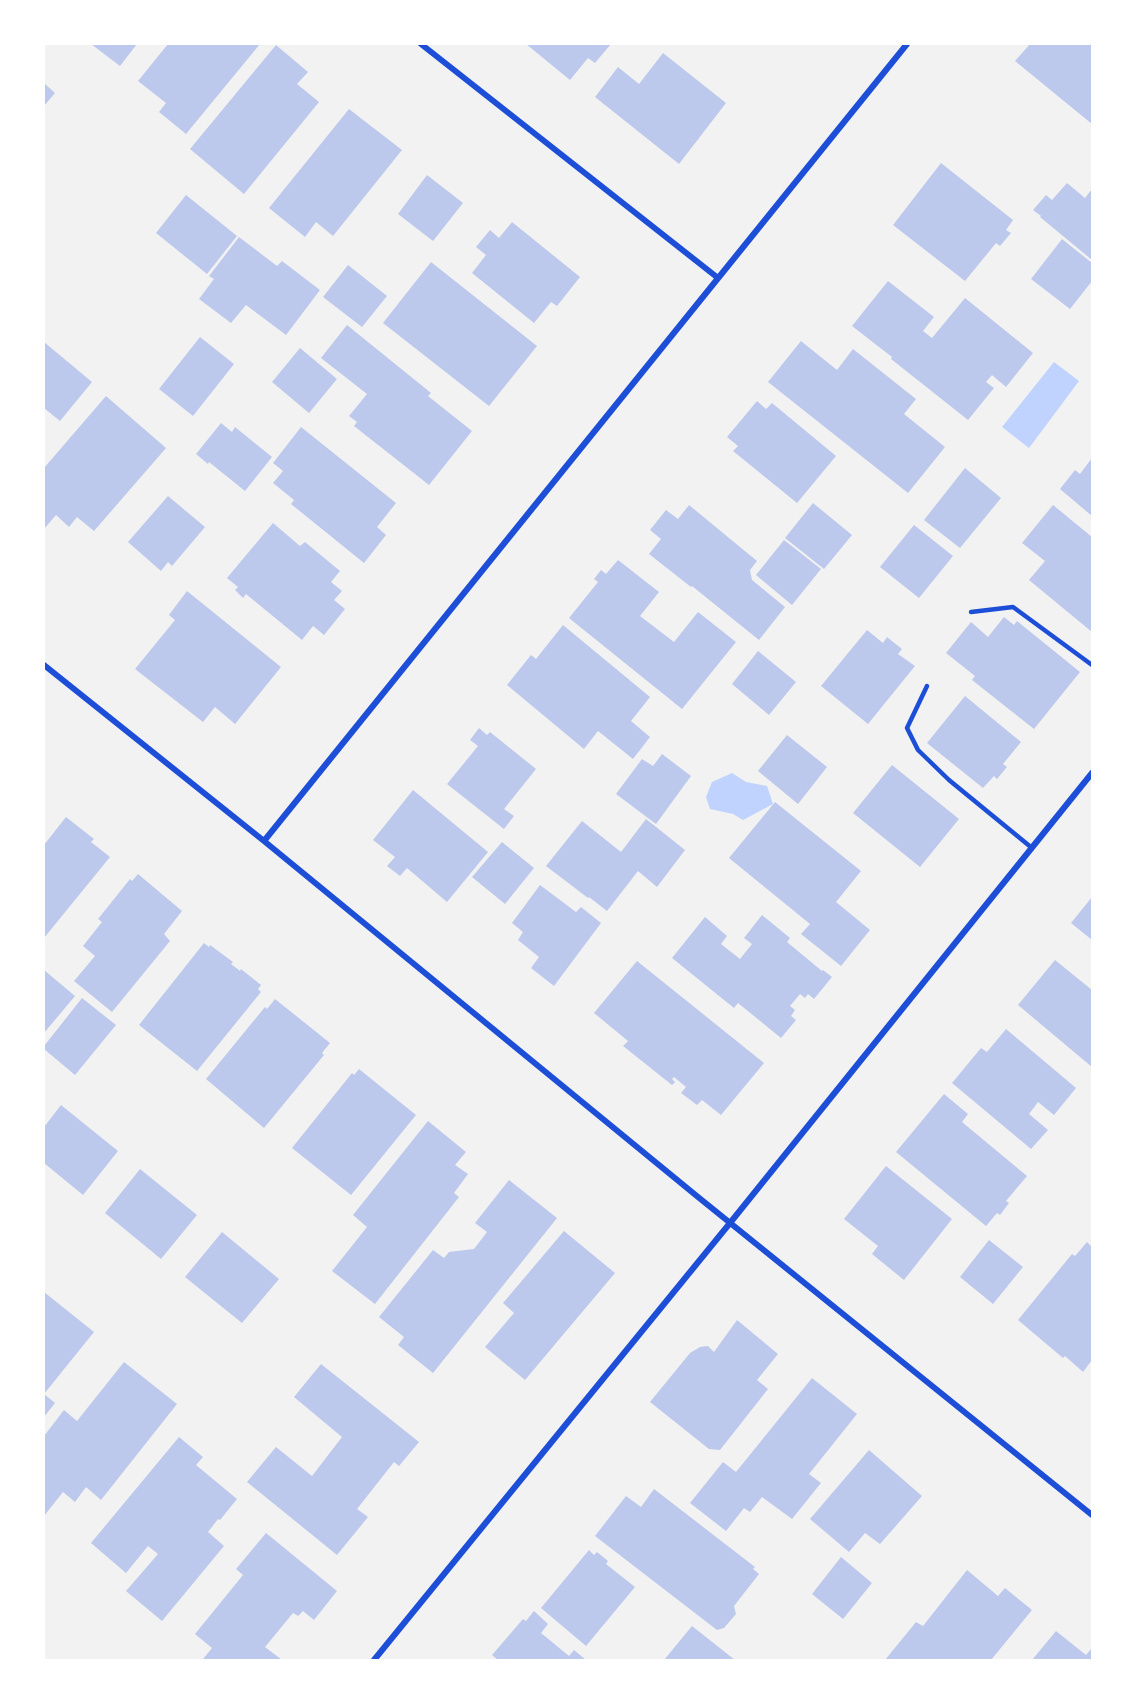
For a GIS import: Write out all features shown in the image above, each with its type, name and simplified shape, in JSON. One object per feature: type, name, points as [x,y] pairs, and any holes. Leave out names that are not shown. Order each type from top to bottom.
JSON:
[{"type":"street","points":[[421,44],[718,278]]},
{"type":"street","points":[[264,841],[907,44]]},
{"type":"street","points":[[44,665],[264,841],[730,1223],[1092,1515]]},
{"type":"street","points":[[374,1660],[1092,773]]},
{"type":"lane","points":[[970,612],[1013,607],[1092,665]]},
{"type":"lane","points":[[927,686],[907,728],[918,750],[949,780],[1032,848]]},
{"type":"water","points":[[1054,362],[1079,381],[1029,448],[1002,427]]},
{"type":"water","points":[[732,773],[746,782],[767,786],[773,804],[743,820],[733,814],[710,809],[706,797],[712,782]]},
{"type":"building","points":[[91,44],[137,44],[120,66]]},
{"type":"building","points":[[168,44],[260,44],[186,134],[159,112],[166,103],[138,81]]},
{"type":"building","points":[[526,44],[611,44],[595,63],[588,58],[570,80]]},
{"type":"building","points":[[1030,44],[1092,44],[1092,124],[1015,61]]},
{"type":"building","points":[[276,45],[308,72],[297,84],[319,102],[244,194],[190,149]]},
{"type":"building","points":[[663,53],[726,103],[679,164],[595,97],[618,67],[639,84]]},
{"type":"building","points":[[44,83],[55,93],[44,106]]},
{"type":"building","points":[[349,109],[402,150],[333,236],[316,222],[305,237],[269,208]]},
{"type":"building","points":[[941,163],[1013,220],[1006,230],[1011,233],[1000,246],[996,243],[965,281],[893,225]]},
{"type":"building","points":[[427,175],[463,203],[433,241],[398,214]]},
{"type":"building","points":[[1067,183],[1085,198],[1092,189],[1092,260],[1033,210],[1046,195],[1052,200]]},
{"type":"building","points":[[186,195],[237,236],[207,274],[156,233]]},
{"type":"building","points":[[512,222],[580,277],[557,306],[551,302],[534,323],[472,273],[486,255],[476,247],[490,230],[499,238]]},
{"type":"building","points":[[239,237],[277,266],[282,261],[320,290],[286,335],[246,305],[231,323],[199,299],[214,279],[209,276]]},
{"type":"building","points":[[1062,239],[1092,263],[1092,281],[1070,309],[1031,279]]},
{"type":"building","points":[[431,262],[537,346],[489,406],[383,323]]},
{"type":"building","points":[[348,265],[387,296],[362,327],[323,297]]},
{"type":"building","points":[[888,281],[934,317],[923,331],[932,338],[965,298],[1033,353],[1006,387],[992,375],[986,382],[994,388],[968,420],[852,326]]},
{"type":"building","points":[[347,325],[431,393],[428,396],[472,431],[429,485],[354,426],[357,422],[349,416],[367,394],[321,358]]},
{"type":"building","points":[[200,337],[234,364],[193,416],[159,389]]},
{"type":"building","points":[[801,341],[837,370],[853,349],[916,399],[904,414],[945,447],[908,493],[768,382]]},
{"type":"building","points":[[44,342],[92,382],[60,421],[44,408]]},
{"type":"building","points":[[300,348],[337,379],[309,413],[272,382]]},
{"type":"building","points":[[106,396],[166,448],[94,531],[77,517],[69,527],[56,515],[44,529],[44,468]]},
{"type":"building","points":[[757,401],[766,409],[772,403],[836,456],[797,503],[733,451],[738,446],[727,437]]},
{"type":"building","points":[[221,423],[232,432],[235,427],[272,457],[245,491],[196,454]]},
{"type":"building","points":[[301,427],[396,503],[377,527],[386,535],[364,563],[291,504],[294,500],[273,483],[283,471],[273,463]]},
{"type":"building","points":[[1092,458],[1092,516],[1060,489],[1075,470],[1080,474]]},
{"type":"building","points":[[965,468],[1001,498],[960,548],[924,520]]},
{"type":"building","points":[[168,496],[205,527],[172,566],[168,562],[161,571],[128,542]]},
{"type":"building","points":[[813,503],[852,535],[824,569],[785,538]]},
{"type":"building","points":[[689,505],[757,561],[750,570],[752,580],[785,607],[759,640],[649,554],[661,539],[650,530],[666,510],[678,519]]},
{"type":"building","points":[[1053,505],[1092,537],[1092,632],[1029,580],[1045,561],[1022,543]]},
{"type":"building","points":[[273,523],[300,546],[305,542],[340,571],[331,582],[342,591],[334,600],[345,609],[324,635],[313,626],[302,640],[246,594],[243,598],[235,590],[238,587],[227,578]]},
{"type":"building","points":[[914,525],[953,556],[919,598],[880,567]]},
{"type":"building","points":[[784,540],[821,569],[792,605],[756,575]]},
{"type":"building","points":[[618,560],[659,592],[640,616],[674,642],[698,612],[736,642],[682,709],[569,618],[598,582],[594,579],[601,570],[606,574]]},
{"type":"building","points":[[187,591],[281,667],[235,724],[215,707],[203,722],[135,669],[175,620],[169,615]]},
{"type":"building","points":[[1004,617],[1014,625],[1017,621],[1080,672],[1034,729],[972,680],[975,676],[946,653],[971,622],[988,637]]},
{"type":"building","points":[[563,625],[650,697],[631,721],[650,737],[633,759],[598,731],[584,749],[507,685],[531,655],[536,659]]},
{"type":"building","points":[[867,630],[883,643],[887,637],[902,649],[898,654],[915,666],[868,724],[821,686]]},
{"type":"building","points":[[758,651],[796,682],[769,715],[732,684]]},
{"type":"building","points":[[965,696],[1021,742],[1003,764],[1007,767],[997,779],[994,776],[983,788],[927,743]]},
{"type":"building","points":[[479,728],[487,735],[490,732],[536,769],[504,809],[514,816],[504,829],[447,784],[478,746],[470,740]]},
{"type":"building","points":[[787,735],[827,767],[798,804],[758,771]]},
{"type":"building","points":[[662,754],[691,776],[656,824],[616,794],[642,759],[653,766]]},
{"type":"building","points":[[892,765],[959,819],[920,867],[853,813]]},
{"type":"building","points":[[413,790],[488,852],[447,902],[407,868],[400,876],[387,866],[395,857],[373,840]]},
{"type":"building","points":[[775,802],[861,871],[836,902],[870,930],[841,966],[801,934],[810,924],[729,858]]},
{"type":"building","points":[[66,817],[94,839],[91,842],[110,857],[44,938],[44,845]]},
{"type":"building","points":[[646,819],[685,850],[657,887],[638,871],[607,911],[546,866],[582,821],[621,852]]},
{"type":"building","points":[[502,842],[534,868],[505,904],[472,877]]},
{"type":"building","points":[[138,874],[182,911],[164,934],[170,941],[112,1012],[74,981],[95,956],[83,946],[102,922],[98,919],[130,879],[132,881]]},
{"type":"building","points":[[540,885],[576,912],[581,907],[601,923],[554,986],[531,968],[539,957],[518,940],[523,932],[512,923]]},
{"type":"building","points":[[1092,897],[1092,940],[1071,923]]},
{"type":"building","points":[[762,915],[790,938],[787,942],[832,977],[814,999],[808,994],[805,998],[800,994],[790,1006],[795,1010],[791,1016],[796,1020],[781,1038],[738,1003],[734,1008],[672,958],[705,917],[727,936],[721,944],[740,959],[752,944],[744,938]]},
{"type":"building","points":[[204,943],[209,947],[210,945],[233,962],[231,964],[261,985],[258,989],[261,992],[197,1071],[139,1025]]},
{"type":"building","points":[[1055,960],[1092,990],[1092,1067],[1018,1005]]},
{"type":"building","points":[[637,961],[764,1063],[721,1115],[702,1100],[697,1105],[681,1093],[686,1087],[674,1077],[672,1079],[675,1082],[672,1085],[623,1046],[628,1041],[594,1013]]},
{"type":"building","points":[[44,970],[75,996],[44,1033]]},
{"type":"building","points":[[82,998],[116,1025],[75,1075],[44,1049],[44,1046]]},
{"type":"building","points":[[275,999],[330,1043],[322,1053],[324,1055],[264,1128],[206,1079],[265,1007],[267,1009]]},
{"type":"building","points":[[1006,1029],[1076,1088],[1054,1115],[1038,1102],[1029,1114],[1048,1130],[1031,1149],[952,1083],[981,1048],[987,1052]]},
{"type":"building","points":[[359,1069],[416,1115],[351,1195],[292,1148],[352,1073],[354,1075]]},
{"type":"building","points":[[944,1094],[968,1114],[962,1122],[1027,1176],[1006,1201],[1009,1203],[1000,1215],[997,1213],[986,1226],[896,1152]]},
{"type":"building","points":[[61,1105],[118,1151],[83,1195],[44,1163],[44,1127]]},
{"type":"building","points":[[428,1121],[466,1152],[455,1165],[468,1174],[454,1193],[459,1197],[375,1304],[332,1271],[367,1227],[353,1215]]},
{"type":"building","points":[[886,1166],[952,1219],[904,1280],[872,1254],[878,1246],[844,1219]]},
{"type":"building","points":[[140,1169],[197,1215],[161,1259],[105,1213]]},
{"type":"building","points":[[509,1180],[557,1218],[433,1373],[398,1345],[404,1337],[379,1317],[433,1250],[444,1258],[449,1252],[474,1249],[487,1232],[475,1223]]},
{"type":"building","points":[[564,1231],[615,1273],[525,1380],[485,1347],[514,1313],[503,1303]]},
{"type":"building","points":[[222,1232],[279,1279],[242,1323],[185,1277]]},
{"type":"building","points":[[989,1240],[1023,1267],[993,1304],[960,1277]]},
{"type":"building","points":[[1087,1242],[1092,1247],[1092,1360],[1083,1372],[1018,1320],[1072,1254],[1075,1256]]},
{"type":"building","points":[[44,1292],[94,1332],[44,1394]]},
{"type":"building","points":[[737,1320],[778,1354],[757,1380],[768,1389],[720,1450],[709,1449],[650,1402],[690,1353],[700,1347],[708,1346],[714,1352]]},
{"type":"building","points":[[124,1362],[177,1404],[101,1500],[86,1487],[75,1502],[63,1492],[44,1516],[44,1436],[64,1410],[77,1421]]},
{"type":"building","points":[[321,1364],[419,1442],[399,1466],[394,1462],[357,1509],[368,1517],[337,1555],[247,1482],[276,1447],[312,1476],[342,1437],[294,1397]]},
{"type":"building","points":[[812,1378],[857,1414],[809,1474],[821,1483],[792,1519],[762,1497],[750,1512],[744,1508],[726,1531],[690,1503],[723,1462],[736,1472]]},
{"type":"building","points":[[44,1394],[55,1403],[44,1417]]},
{"type":"building","points":[[179,1437],[203,1457],[196,1465],[237,1499],[208,1532],[224,1546],[162,1621],[126,1591],[158,1554],[148,1546],[126,1573],[91,1543]]},
{"type":"building","points":[[869,1450],[922,1496],[880,1544],[865,1533],[849,1552],[810,1519]]},
{"type":"building","points":[[654,1489],[755,1567],[753,1569],[759,1574],[734,1606],[736,1614],[724,1628],[717,1630],[595,1536],[626,1496],[641,1507]]},
{"type":"building","points":[[266,1533],[337,1591],[314,1620],[303,1611],[298,1616],[293,1613],[265,1647],[282,1660],[204,1660],[212,1648],[195,1634],[243,1575],[236,1569]]},
{"type":"building","points":[[589,1550],[594,1555],[597,1552],[608,1561],[606,1564],[635,1587],[586,1646],[541,1608]]},
{"type":"building","points":[[841,1557],[872,1583],[843,1619],[812,1594]]},
{"type":"building","points":[[967,1570],[998,1596],[1005,1588],[1032,1610],[991,1660],[885,1660],[916,1622],[923,1626]]},
{"type":"building","points":[[534,1611],[548,1624],[541,1633],[569,1656],[574,1650],[586,1660],[498,1660],[492,1655],[523,1619],[526,1621]]},
{"type":"building","points":[[692,1626],[735,1660],[664,1660]]},
{"type":"building","points":[[1056,1631],[1086,1655],[1091,1649],[1092,1660],[1032,1660]]}]
